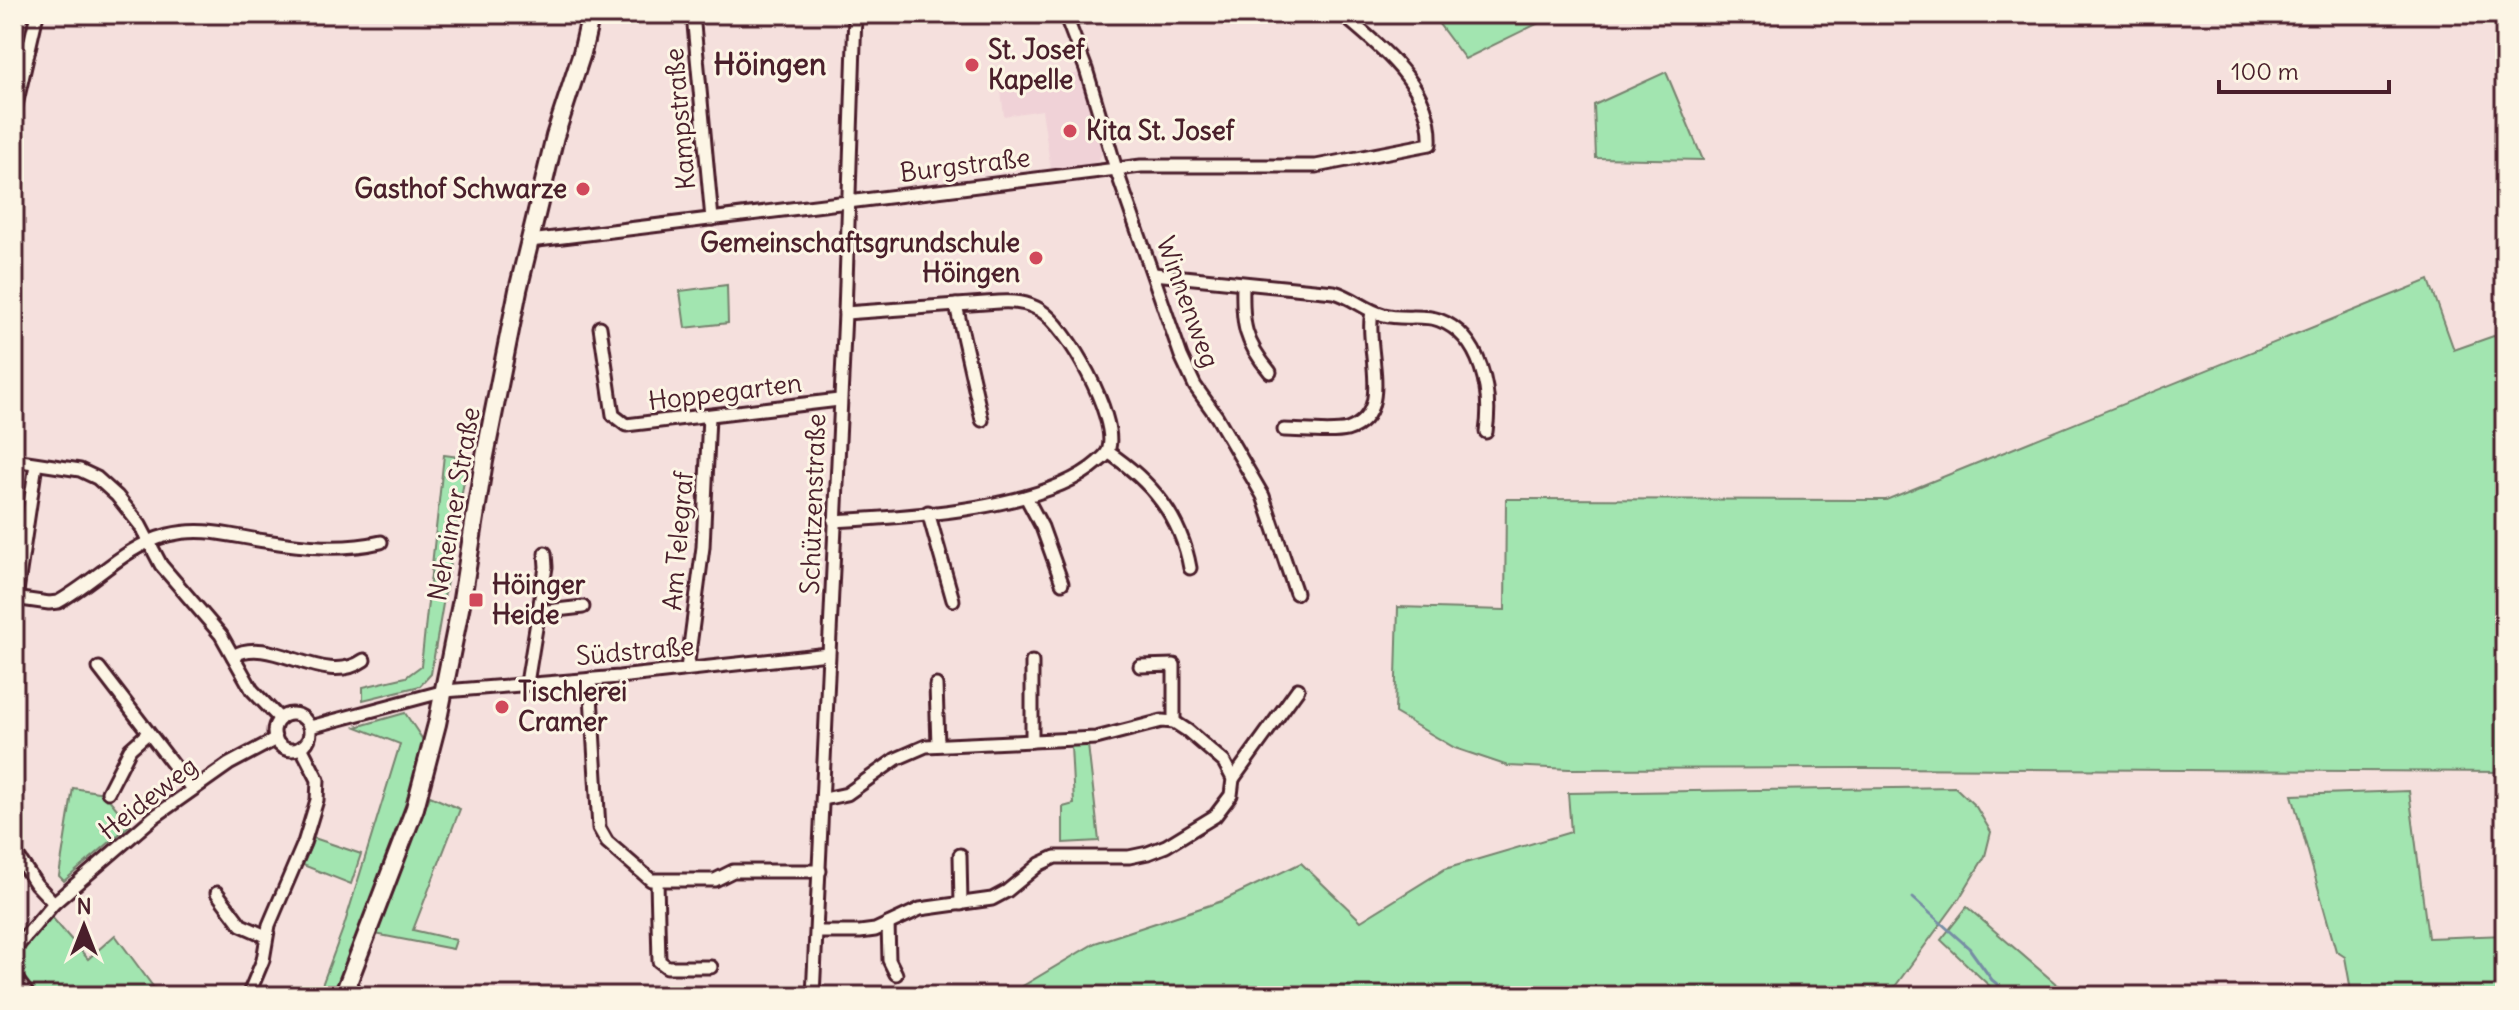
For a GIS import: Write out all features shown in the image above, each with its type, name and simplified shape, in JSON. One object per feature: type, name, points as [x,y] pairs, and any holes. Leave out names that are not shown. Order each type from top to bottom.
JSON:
[{"type":"main road","name":"Neheimer Straße","points":[[343,996],[415,808],[445,691],[485,456],[530,241],[555,136],[582,53],[591,14]]},
{"type":"street","points":[[14,114],[37,14]]},
{"type":"street","name":"Kampstraße","points":[[693,14],[712,219]]},
{"type":"street","name":"Schützenstraße","points":[[813,996],[845,313],[855,14]]},
{"type":"street","points":[[1066,16],[1098,14]]},
{"type":"street","name":"Burgstraße","points":[[530,241],[1141,166],[1316,166],[1430,144],[1424,106],[1409,76],[1342,14]]},
{"type":"street","name":"Winnenweg","points":[[1066,16],[1187,371],[1270,511],[1296,593]]},
{"type":"street","points":[[1154,274],[1334,292],[1372,312],[1389,317],[1432,318],[1446,323],[1460,334],[1474,353],[1484,379],[1489,412],[1486,432]]},
{"type":"street","points":[[1243,285],[1245,334],[1257,357],[1270,372]]},
{"type":"street","points":[[834,521],[928,512],[1026,497],[1082,474],[1108,452],[1109,433],[1091,381],[1073,345],[1053,319],[1039,309],[1023,303],[845,313]]},
{"type":"street","points":[[956,305],[982,420]]},
{"type":"street","points":[[1284,430],[1346,430],[1368,417],[1375,400],[1369,325],[1372,312]]},
{"type":"street","name":"Hoppegarten","points":[[600,327],[611,406],[619,422],[636,426],[839,400]]},
{"type":"street","name":"Am Telegraf","points":[[687,669],[703,547],[709,416]]},
{"type":"street","points":[[1108,452],[1150,488],[1174,517],[1186,542],[1190,568]]},
{"type":"street","points":[[14,460],[80,470],[97,478],[130,510],[161,565],[221,635],[252,690],[280,719]]},
{"type":"street","points":[[36,464],[15,598],[58,602],[128,552],[165,536],[202,530],[307,546],[353,549],[381,542]]},
{"type":"street","points":[[1026,497],[1042,527],[1062,583]]},
{"type":"street","points":[[928,512],[953,600]]},
{"type":"street","points":[[527,683],[546,567],[545,553]]},
{"type":"street","points":[[539,612],[583,607]]},
{"type":"street","points":[[233,656],[252,649],[333,669],[353,669],[364,660]]},
{"type":"street","name":"Südstraße","points":[[445,691],[828,654]]},
{"type":"street","points":[[1032,662],[1032,741]]},
{"type":"street","points":[[1140,666],[1174,665],[1174,722]]},
{"type":"street","points":[[99,668],[192,789]]},
{"type":"street","points":[[590,679],[599,828],[607,842],[651,880],[715,880],[733,871],[820,871]]},
{"type":"street","points":[[936,685],[938,745]]},
{"type":"street","points":[[817,932],[860,932],[888,924],[910,911],[1000,896],[1040,864],[1055,857],[1129,857],[1166,846],[1215,816],[1231,795],[1233,779],[1298,689]]},
{"type":"street","points":[[310,727],[445,691]]},
{"type":"street","points":[[294,714],[304,718],[310,727],[309,739],[296,749],[284,748],[276,739],[275,729],[280,719],[294,714]]},
{"type":"street","points":[[824,799],[847,794],[907,753],[938,745],[1096,738],[1149,723],[1174,722],[1224,762],[1233,779]]},
{"type":"street","points":[[108,792],[130,749],[148,733]]},
{"type":"street","name":"Heideweg","points":[[14,950],[54,903],[154,817],[229,764],[276,739]]},
{"type":"street","points":[[248,996],[263,960],[266,936],[275,909],[304,843],[317,800],[318,780],[301,747]]},
{"type":"street","points":[[14,851],[36,884],[54,903]]},
{"type":"street","points":[[960,855],[961,904]]},
{"type":"street","points":[[657,881],[659,961],[667,967],[711,967]]},
{"type":"street","points":[[217,893],[241,925],[266,936]]},
{"type":"street","points":[[888,924],[889,960],[896,974]]},
{"type":"street","points":[[14,976],[29,996]]},
{"type":"shaded area","name":"Kita St. Josef","points":[[1079,73],[1102,154],[1092,164],[1051,170],[1042,110],[1004,116],[1001,91]]},
{"type":"green space","points":[[1557,14],[1465,59],[1433,16]]},
{"type":"green space","points":[[1666,72],[1703,160],[1596,158],[1594,105]]},
{"type":"green space","points":[[2429,280],[2454,350],[2505,332],[2505,772],[1569,769],[1508,766],[1455,748],[1395,713],[1398,607],[1505,610],[1506,499],[1886,500]]},
{"type":"green space","points":[[727,285],[728,323],[685,328],[680,291]]},
{"type":"green space","points":[[444,455],[468,458],[431,674],[420,686],[363,700],[363,687],[406,677],[421,666]]},
{"type":"green space","points":[[405,713],[423,740],[406,813],[337,996],[318,996],[344,926],[400,744],[356,727]]},
{"type":"green space","points":[[1088,745],[1099,841],[1063,843],[1063,807],[1074,804],[1071,746]]},
{"type":"green space","points":[[1955,787],[1976,807],[1991,832],[1985,856],[1959,899],[1888,996],[1006,996],[1095,943],[1222,901],[1301,863],[1361,921],[1445,869],[1571,832],[1568,793]]},
{"type":"green space","points":[[73,788],[104,793],[130,825],[64,881],[59,876]]},
{"type":"green space","points":[[2409,791],[2428,938],[2505,935],[2505,996],[2352,996],[2345,957],[2336,951],[2292,795]]},
{"type":"green space","points":[[430,796],[460,809],[413,930],[456,940],[453,949],[375,934]]},
{"type":"green space","points":[[314,838],[361,854],[351,884],[303,865]]},
{"type":"green space","points":[[1967,907],[2070,996],[2000,996],[1941,940]]},
{"type":"green space","points":[[50,915],[88,959],[115,935],[160,996],[38,996],[14,962]]},
{"type":"waterway","points":[[1913,898],[1969,948],[1992,980],[2012,996]]},
{"type":"place","name":"St. Josef Kapelle","points":[[972,65]]},
{"type":"place","name":"Kita St. Josef","points":[[1070,131]]},
{"type":"place","name":"Gasthof Schwarze","points":[[583,189]]},
{"type":"place","name":"Gemeinschaftsgrundschule Höingen","points":[[1036,258]]},
{"type":"place","name":"Höinger Heide","points":[[476,600]]},
{"type":"place","name":"Tischlerei Cramer","points":[[502,707]]},
{"type":"district","name":"Höingen","points":[[770,65]]}]
